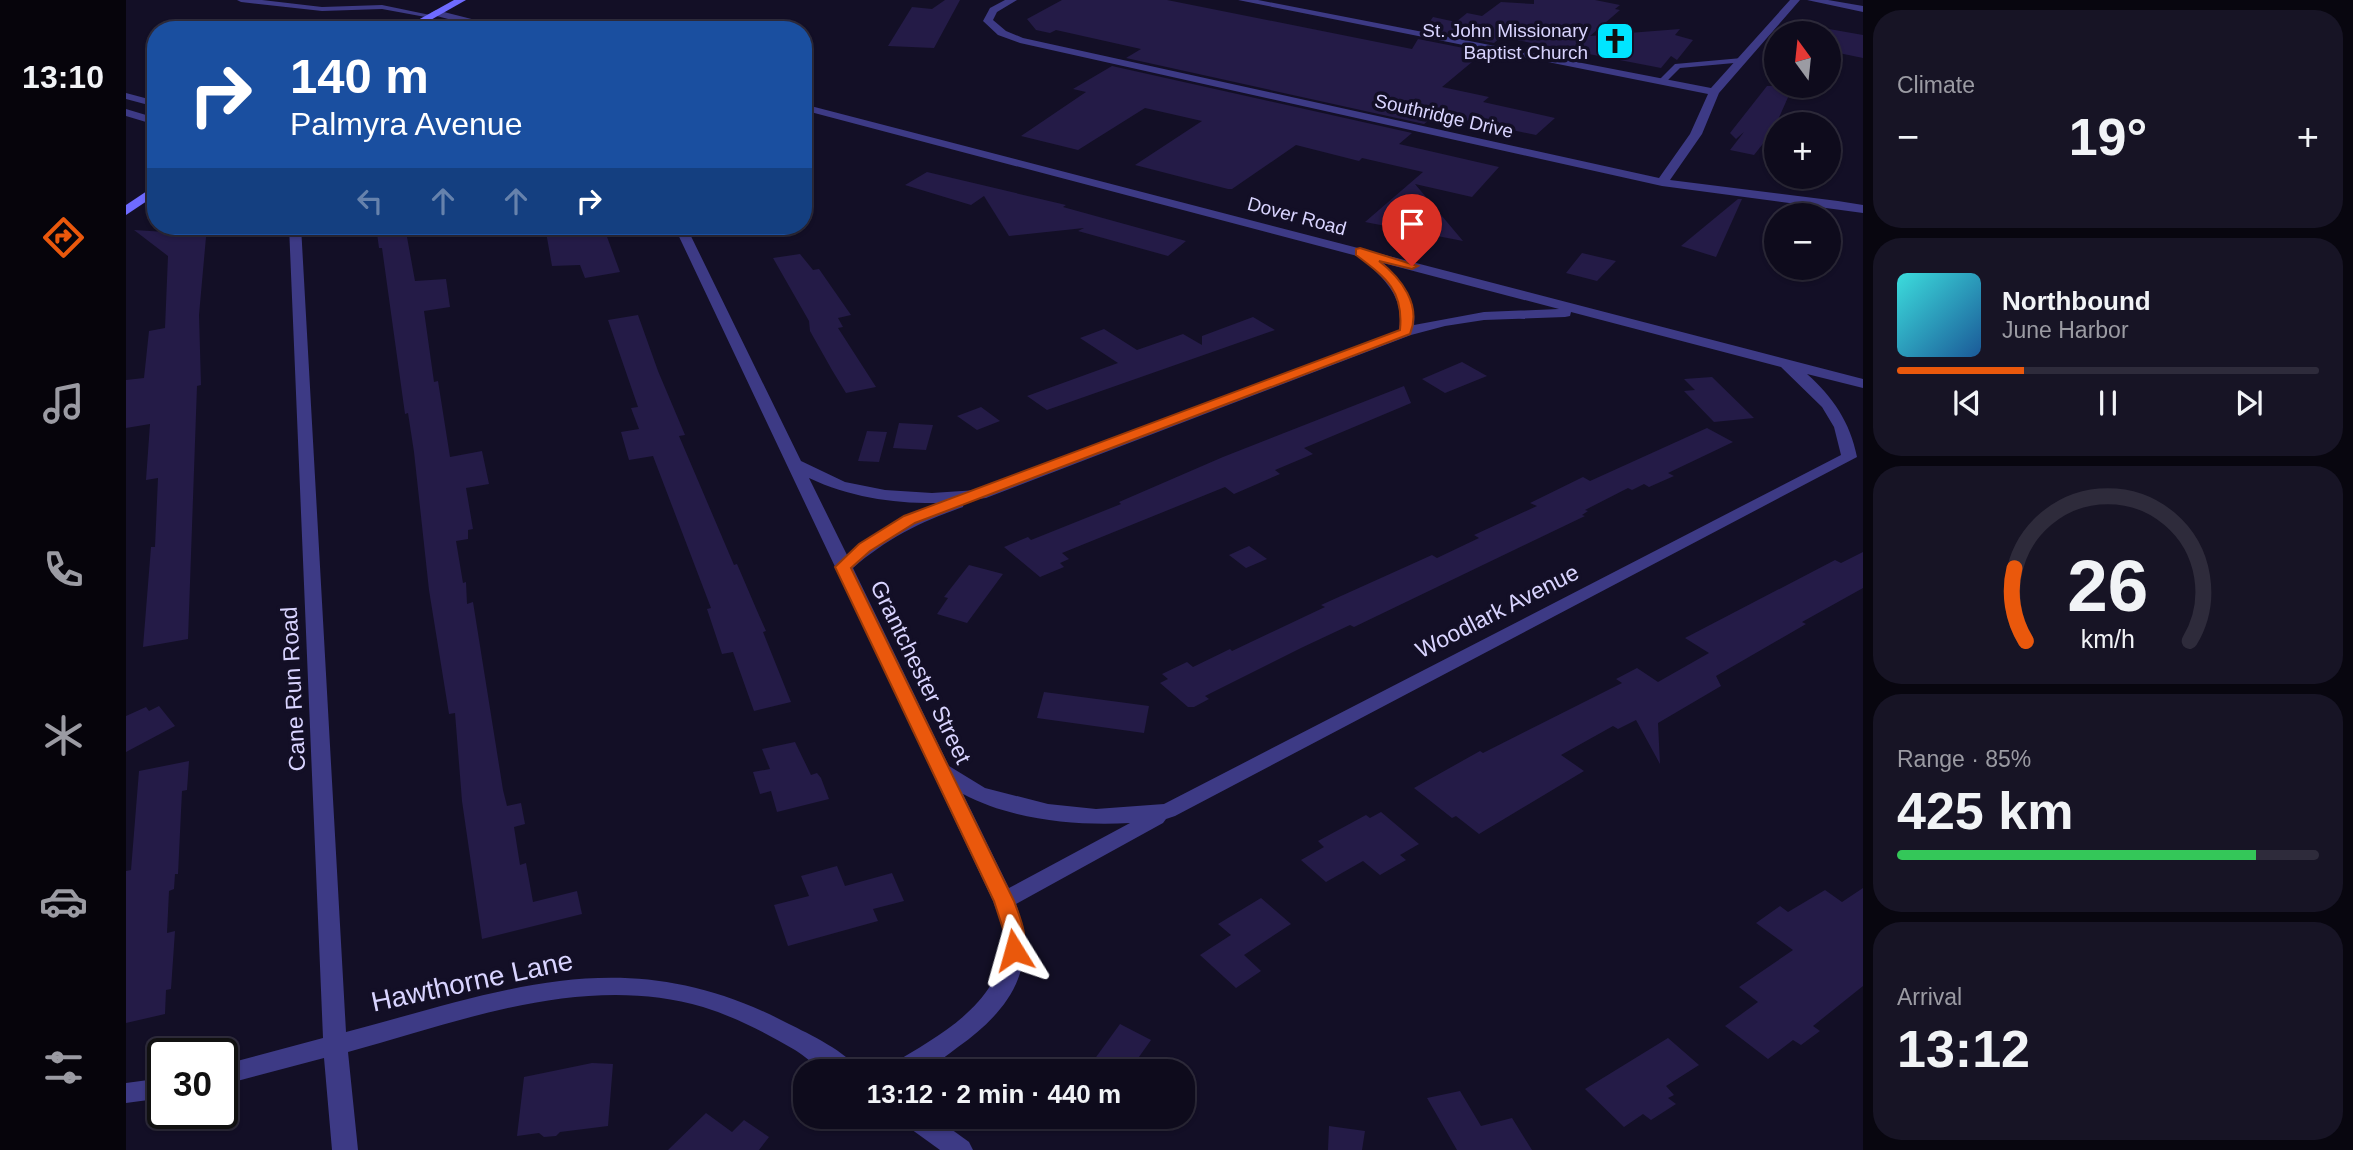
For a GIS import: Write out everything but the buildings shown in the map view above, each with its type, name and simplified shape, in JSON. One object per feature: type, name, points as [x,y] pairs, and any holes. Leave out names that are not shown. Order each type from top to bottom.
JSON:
[{"type":"main road","points":[[422,21],[461,0]]},
{"type":"main road","points":[[126,211],[147,196]]},
{"type":"street","name":"Southridge Drive","points":[[1012,0],[993,10],[988,21],[1002,33],[1020,40],[1662,183],[1705,190],[1816,200],[1863,209]]},
{"type":"street","points":[[1243,0],[1714,92]]},
{"type":"street","points":[[1662,183],[1696,134],[1714,92],[1795,0]]},
{"type":"street","points":[[1812,0],[1863,9]]},
{"type":"street","points":[[434,15],[462,21]]},
{"type":"street","points":[[126,96],[147,102]]},
{"type":"street","name":"Dover Road","points":[[812,109],[1863,384]]},
{"type":"street","points":[[126,112],[147,119]]},
{"type":"street","name":"Cane Run Road","points":[[295,235],[335,1045],[345,1150]]},
{"type":"street","name":"Grantchester Street","points":[[684,235],[1004,901],[1014,932],[1010,971],[999,994],[976,1019],[920,1059]]},
{"type":"street","points":[[1360,252],[1387,273],[1403,295],[1408,311],[1406,332]]},
{"type":"street","points":[[843,567],[864,547],[893,528],[1432,323],[1492,315],[1592,314]]},
{"type":"street","name":"Woodlark Avenue","points":[[1004,901],[1168,811],[1856,455],[1827,401],[1786,364]]},
{"type":"street","points":[[796,465],[828,483],[862,493],[923,499],[980,495]]},
{"type":"street","name":"Woodlark Avenue","points":[[941,770],[977,792],[1053,812],[1127,818],[1168,811]]},
{"type":"street","name":"Hawthorne Lane","points":[[238,1071],[494,1002],[569,988],[629,985],[679,992],[729,1006],[776,1027],[827,1059]]},
{"type":"street","points":[[126,1093],[147,1090]]},
{"type":"street","points":[[930,1129],[960,1150]]},
{"type":"lane","points":[[241,0],[322,9],[385,7],[434,15]]},
{"type":"lane","points":[[362,6],[373,0]]},
{"type":"lane","points":[[385,7],[393,0]]},
{"type":"lane","points":[[1661,82],[1678,66],[1742,60]]},
{"type":"place","name":"St. John Missionary Baptist Church","points":[[1615,41]]},
{"type":"route","points":[[1014,950],[1014,932],[1004,901],[843,567],[864,547],[909,520],[1406,332],[1408,311],[1403,295],[1387,273],[1360,252],[1412,266]]}]
